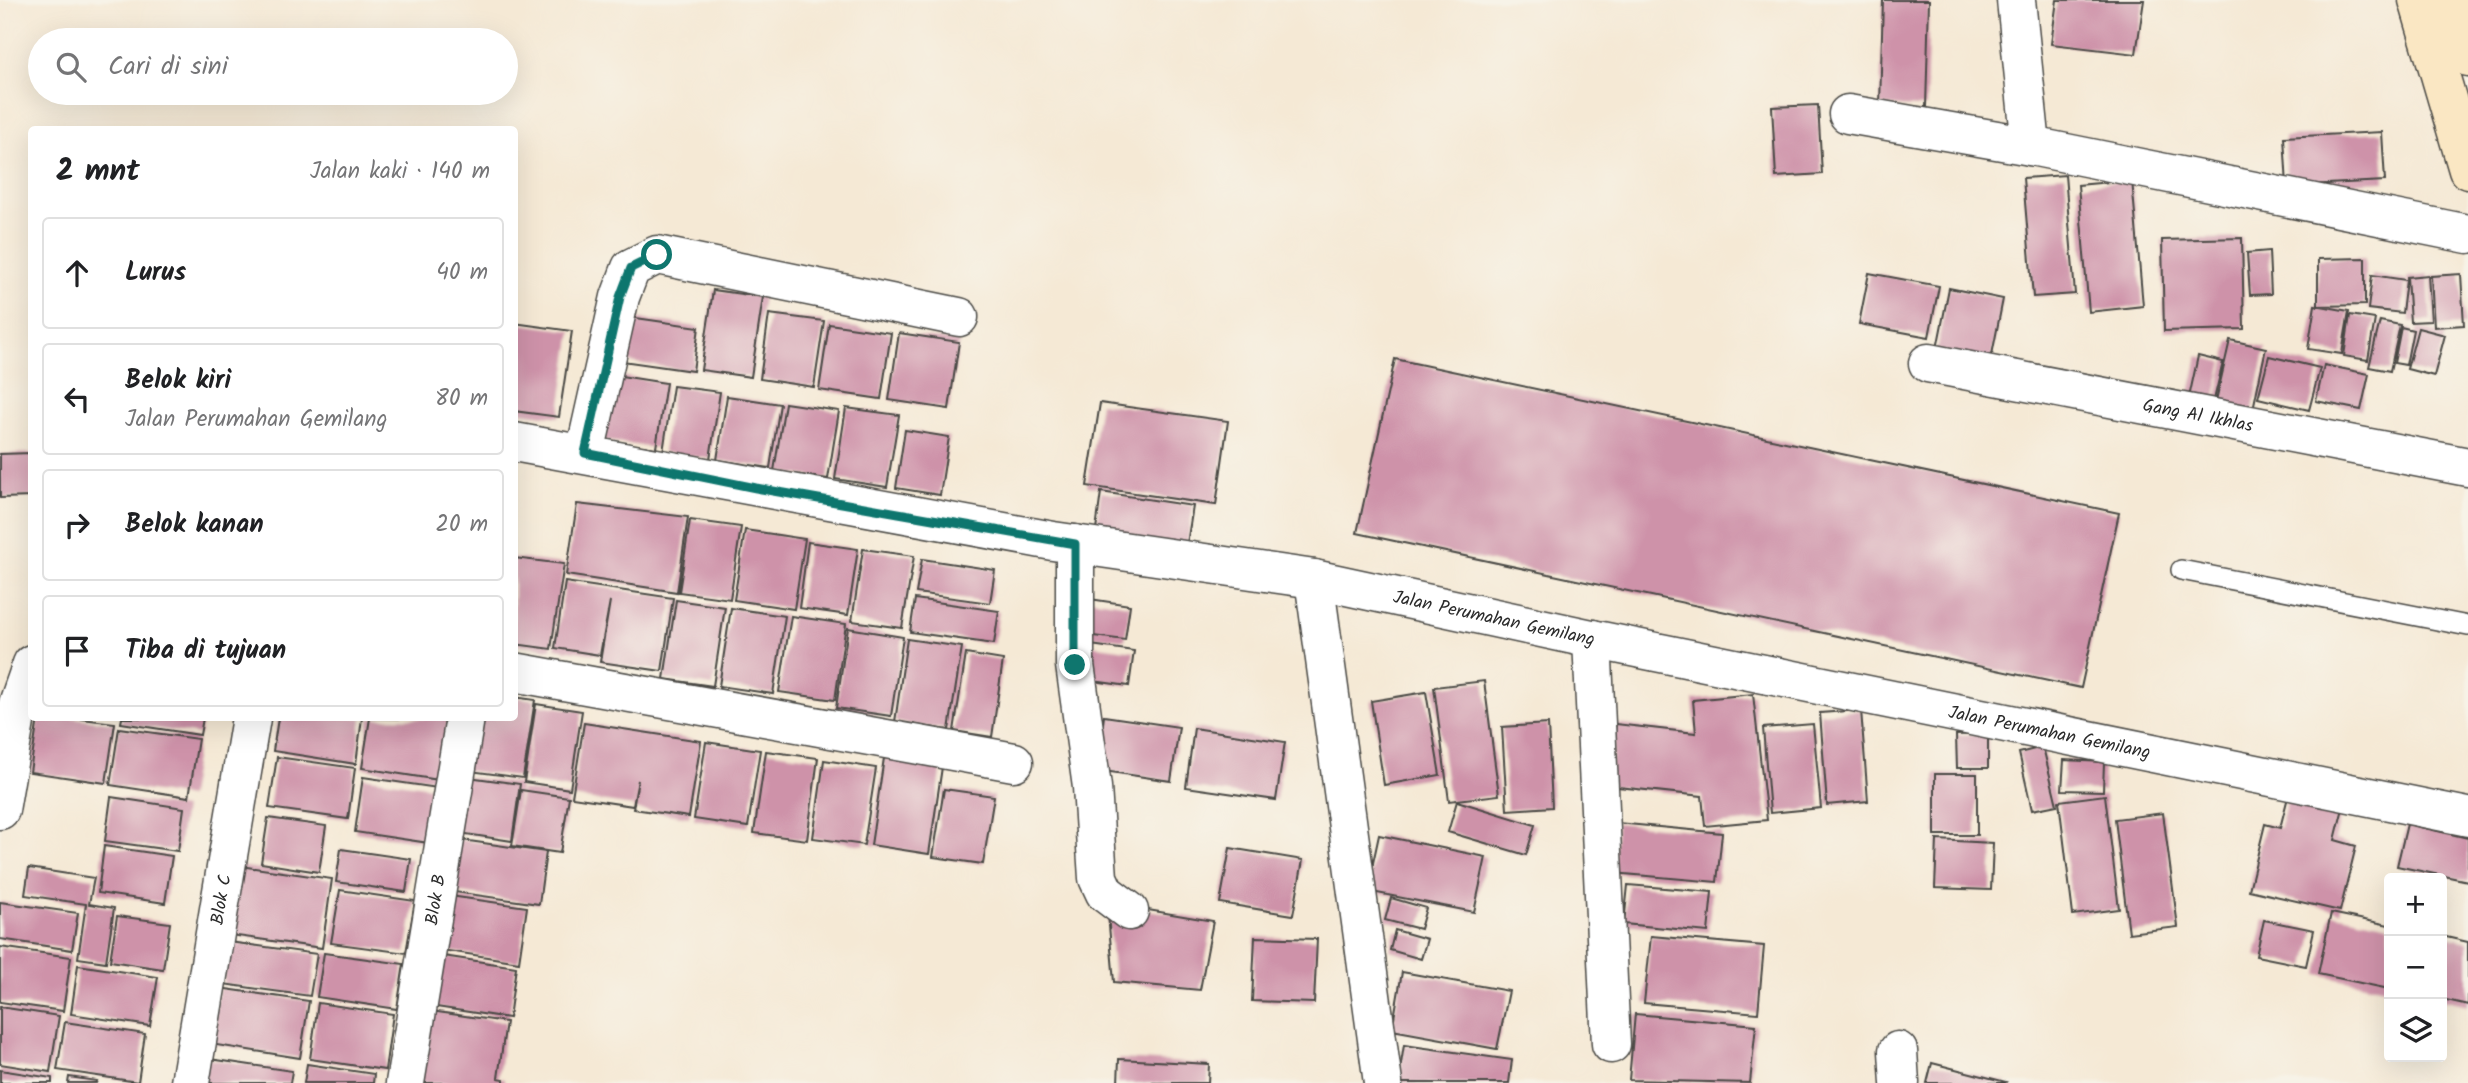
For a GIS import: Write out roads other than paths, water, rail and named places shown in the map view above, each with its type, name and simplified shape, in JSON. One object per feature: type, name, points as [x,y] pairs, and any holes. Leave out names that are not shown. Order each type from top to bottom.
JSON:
[{"type":"main road","points":[[2418,0],[2468,170]]},
{"type":"main road","points":[[2453,0],[2468,57]]},
{"type":"street","points":[[2017,0],[2031,146]]},
{"type":"street","points":[[1848,114],[2031,146],[2468,234]]},
{"type":"street","points":[[585,453],[620,297],[631,268],[657,255],[959,317]]},
{"type":"street","name":"Gang Al Ikhlas","points":[[1928,363],[2468,467]]},
{"type":"street","name":"Jalan Perumahan Gemilang","points":[[518,443],[1049,540],[1314,579],[1592,639],[2468,817]]},
{"type":"street","points":[[1049,540],[1075,665],[1092,787],[1098,878],[1105,893],[1129,911]]},
{"type":"street","points":[[1314,579],[1383,1083]]},
{"type":"street","points":[[1592,639],[1611,1044]]},
{"type":"street","points":[[518,673],[1014,762]]},
{"type":"street","points":[[0,810],[18,704],[28,675]]},
{"type":"street","name":"Blok C","points":[[190,1083],[250,721]]},
{"type":"street","name":"Blok B","points":[[405,1083],[465,721]]},
{"type":"lane","points":[[2181,569],[2468,626]]}]
